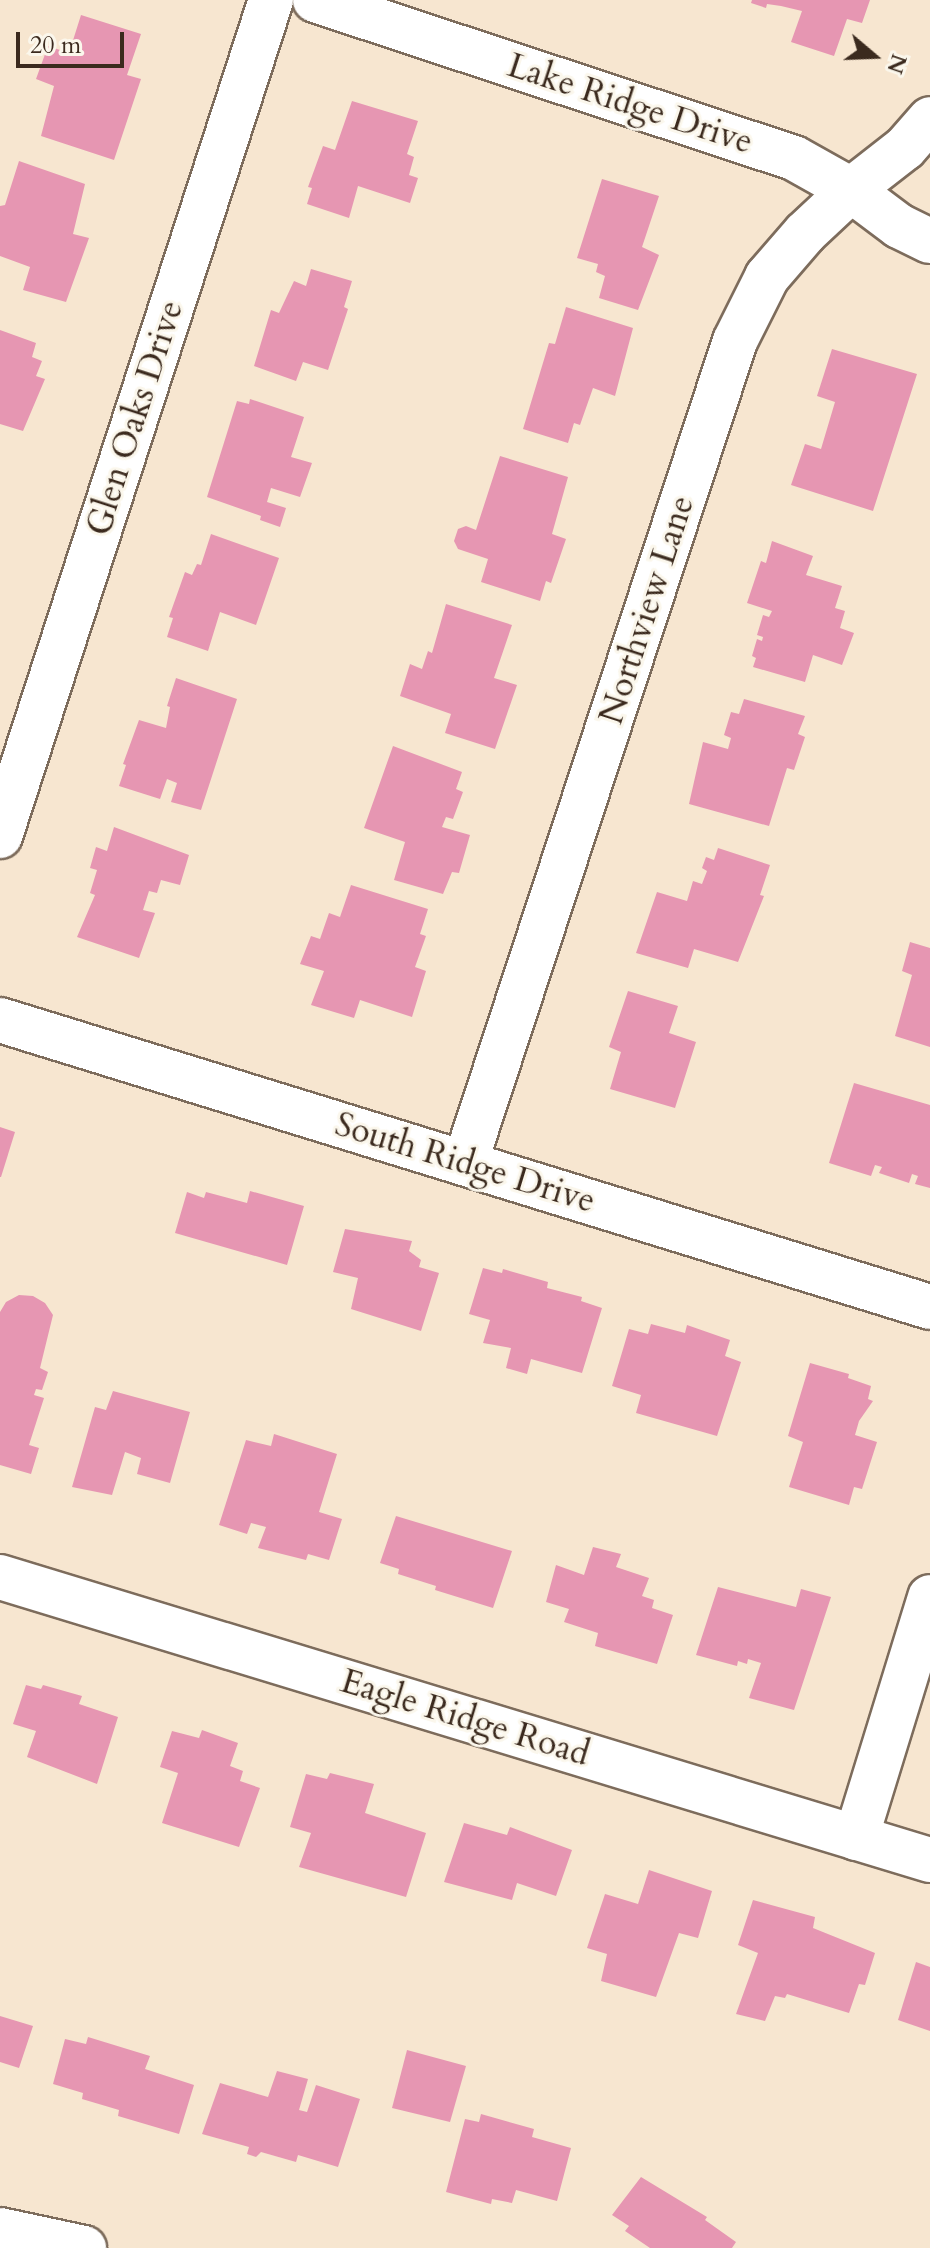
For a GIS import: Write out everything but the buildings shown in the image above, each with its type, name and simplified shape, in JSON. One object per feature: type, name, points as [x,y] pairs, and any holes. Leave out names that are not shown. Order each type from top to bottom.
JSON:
[{"type":"street","name":"Glen Oaks Drive","points":[[0,836],[271,0]]},
{"type":"street","name":"Lake Ridge Drive","points":[[315,0],[794,158],[851,190],[899,226],[930,241]]},
{"type":"street","name":"Northview Lane","points":[[465,1163],[735,341],[767,277],[805,233],[851,190],[905,148],[930,119]]},
{"type":"street","name":"South Ridge Drive","points":[[0,1020],[930,1307]]},
{"type":"street","name":"Eagle Ridge Road","points":[[0,1577],[930,1860]]},
{"type":"street","points":[[856,1838],[930,1597]]},
{"type":"street","points":[[0,2230],[84,2248]]}]
